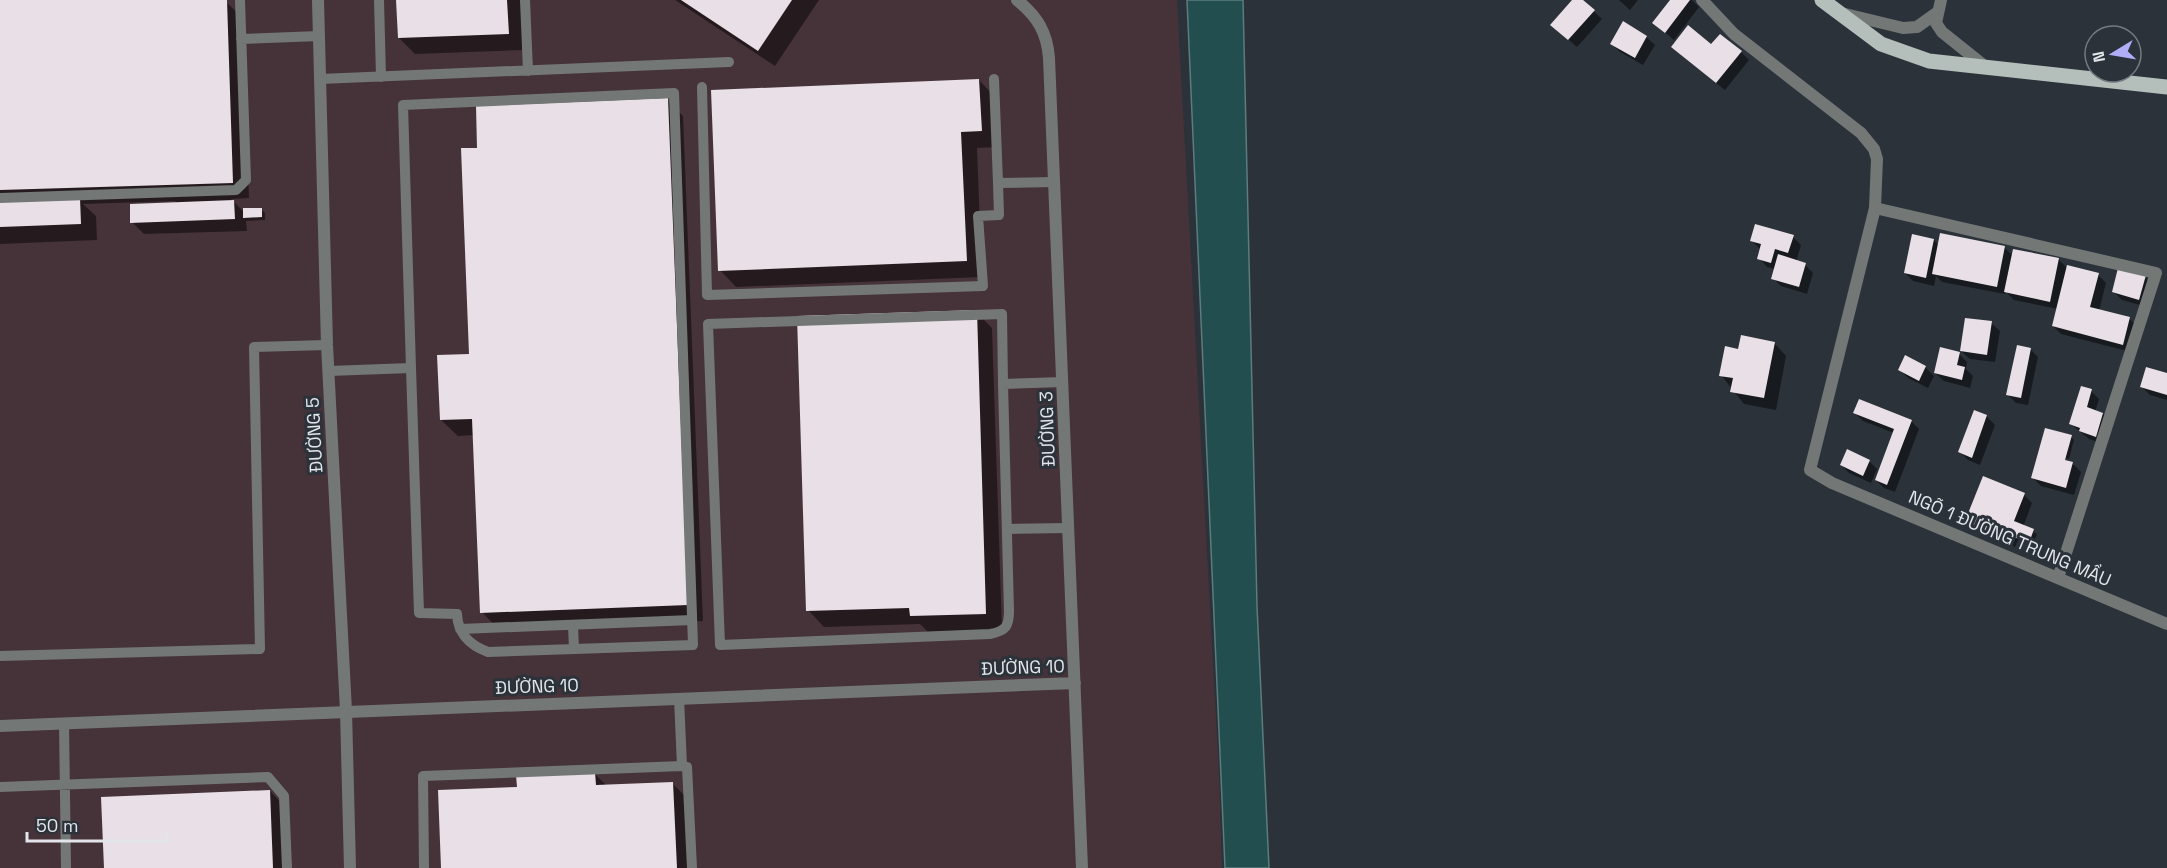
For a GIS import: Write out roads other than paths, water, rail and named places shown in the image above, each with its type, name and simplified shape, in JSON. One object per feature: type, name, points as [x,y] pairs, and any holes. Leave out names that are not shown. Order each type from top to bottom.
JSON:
[{"type":"main road","points":[[1822,0],[1881,44],[1929,61],[2167,87]]},
{"type":"street","name":"ĐƯỜNG 5","points":[[318,0],[327,345],[346,711],[350,868]]},
{"type":"street","name":"ĐƯỜNG 3","points":[[1017,0],[1030,11],[1047,39],[1055,182],[1082,868]]},
{"type":"street","points":[[1702,0],[1734,34],[1861,133],[1874,149],[1877,159],[1875,208],[2156,273],[2058,578]]},
{"type":"street","points":[[1839,13],[1904,28],[1917,27],[1940,6]]},
{"type":"street","points":[[1940,6],[1936,23],[1942,32],[1987,68]]},
{"type":"street","name":"NGÕ 1 ĐƯỜNG TRUNG MẦU","points":[[1875,208],[1811,459],[1812,472],[1835,484],[2167,624]]},
{"type":"street","name":"ĐƯỜNG 10","points":[[0,726],[1075,683]]},
{"type":"lane","points":[[0,198],[236,190],[246,180],[240,0]]},
{"type":"lane","points":[[379,0],[381,76]]},
{"type":"lane","points":[[525,0],[528,71]]},
{"type":"lane","points":[[242,39],[319,36]]},
{"type":"lane","points":[[320,79],[729,62]]},
{"type":"lane","points":[[702,87],[707,295],[983,286],[978,216],[999,215],[994,79]]},
{"type":"lane","points":[[674,93],[692,620],[693,645],[488,652],[476,647],[460,629],[458,614],[419,613],[403,105],[674,93]]},
{"type":"lane","points":[[998,183],[1055,182]]},
{"type":"lane","points":[[1002,314],[1004,384],[1009,623],[999,633],[720,645],[708,324],[1002,314]]},
{"type":"lane","points":[[0,656],[261,649],[254,348],[327,345]]},
{"type":"lane","points":[[329,371],[411,368]]},
{"type":"lane","points":[[1004,384],[1063,382]]},
{"type":"lane","points":[[1008,529],[1069,528]]},
{"type":"lane","points":[[460,629],[692,620]]},
{"type":"lane","points":[[573,625],[574,649]]},
{"type":"lane","points":[[679,698],[682,766]]},
{"type":"lane","points":[[64,723],[66,868]]},
{"type":"lane","points":[[424,868],[423,776],[682,766],[687,767],[692,868]]},
{"type":"lane","points":[[0,787],[268,777],[284,796],[286,868]]}]
